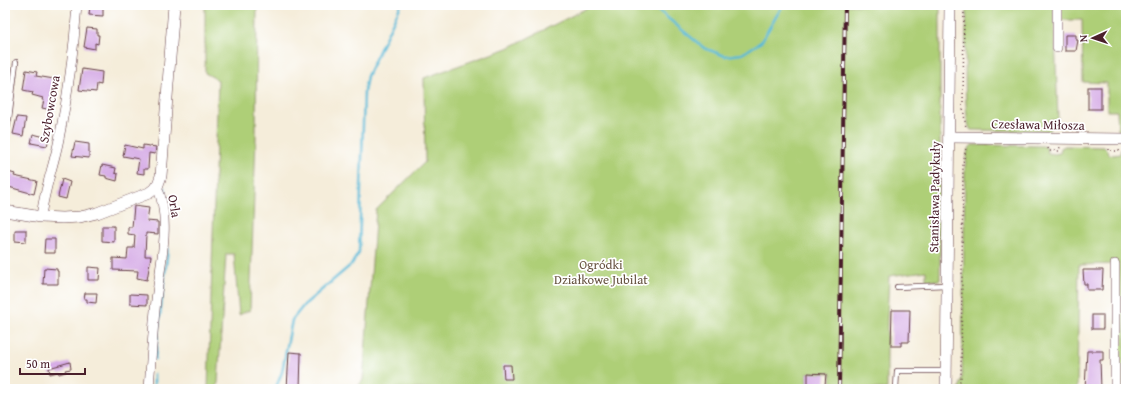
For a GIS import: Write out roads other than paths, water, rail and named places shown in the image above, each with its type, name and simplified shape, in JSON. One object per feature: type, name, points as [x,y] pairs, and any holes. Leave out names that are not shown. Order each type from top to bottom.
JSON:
[{"type":"street","name":"Szybowcowa","points":[[41,217],[42,203],[59,140],[68,82],[77,5]]},
{"type":"street","name":"Orla","points":[[149,389],[157,298],[162,268],[164,223],[160,195],[157,187],[161,176],[174,5]]},
{"type":"street","name":"Stanisława Padykuły","points":[[946,389],[950,5]]},
{"type":"street","points":[[1057,5],[1057,48]]},
{"type":"street","name":"Czesława Miłosza","points":[[949,137],[1126,139]]},
{"type":"street","points":[[5,211],[41,217],[80,217],[97,213],[149,193],[157,187]]},
{"type":"street","points":[[1115,264],[1115,389]]},
{"type":"lane","points":[[5,138],[10,119],[16,62]]},
{"type":"lane","points":[[897,286],[947,285]]},
{"type":"lane","points":[[896,389],[897,371],[946,371]]},
{"type":"waterway","points":[[273,389],[277,385],[282,372],[292,320],[304,305],[352,264],[359,252],[364,92],[367,76],[401,5]]},
{"type":"waterway","points":[[652,5],[704,48],[725,56],[742,54],[761,42],[783,5]]},
{"type":"waterway","points":[[165,188],[166,201]]},
{"type":"waterway","points":[[155,359],[168,248]]},
{"type":"waterway","points":[[154,374],[154,389]]},
{"type":"railway","points":[[839,389],[845,5]]},
{"type":"park label","name":"Ogródki Działkowe Jubilat","points":[[601,272]]}]
